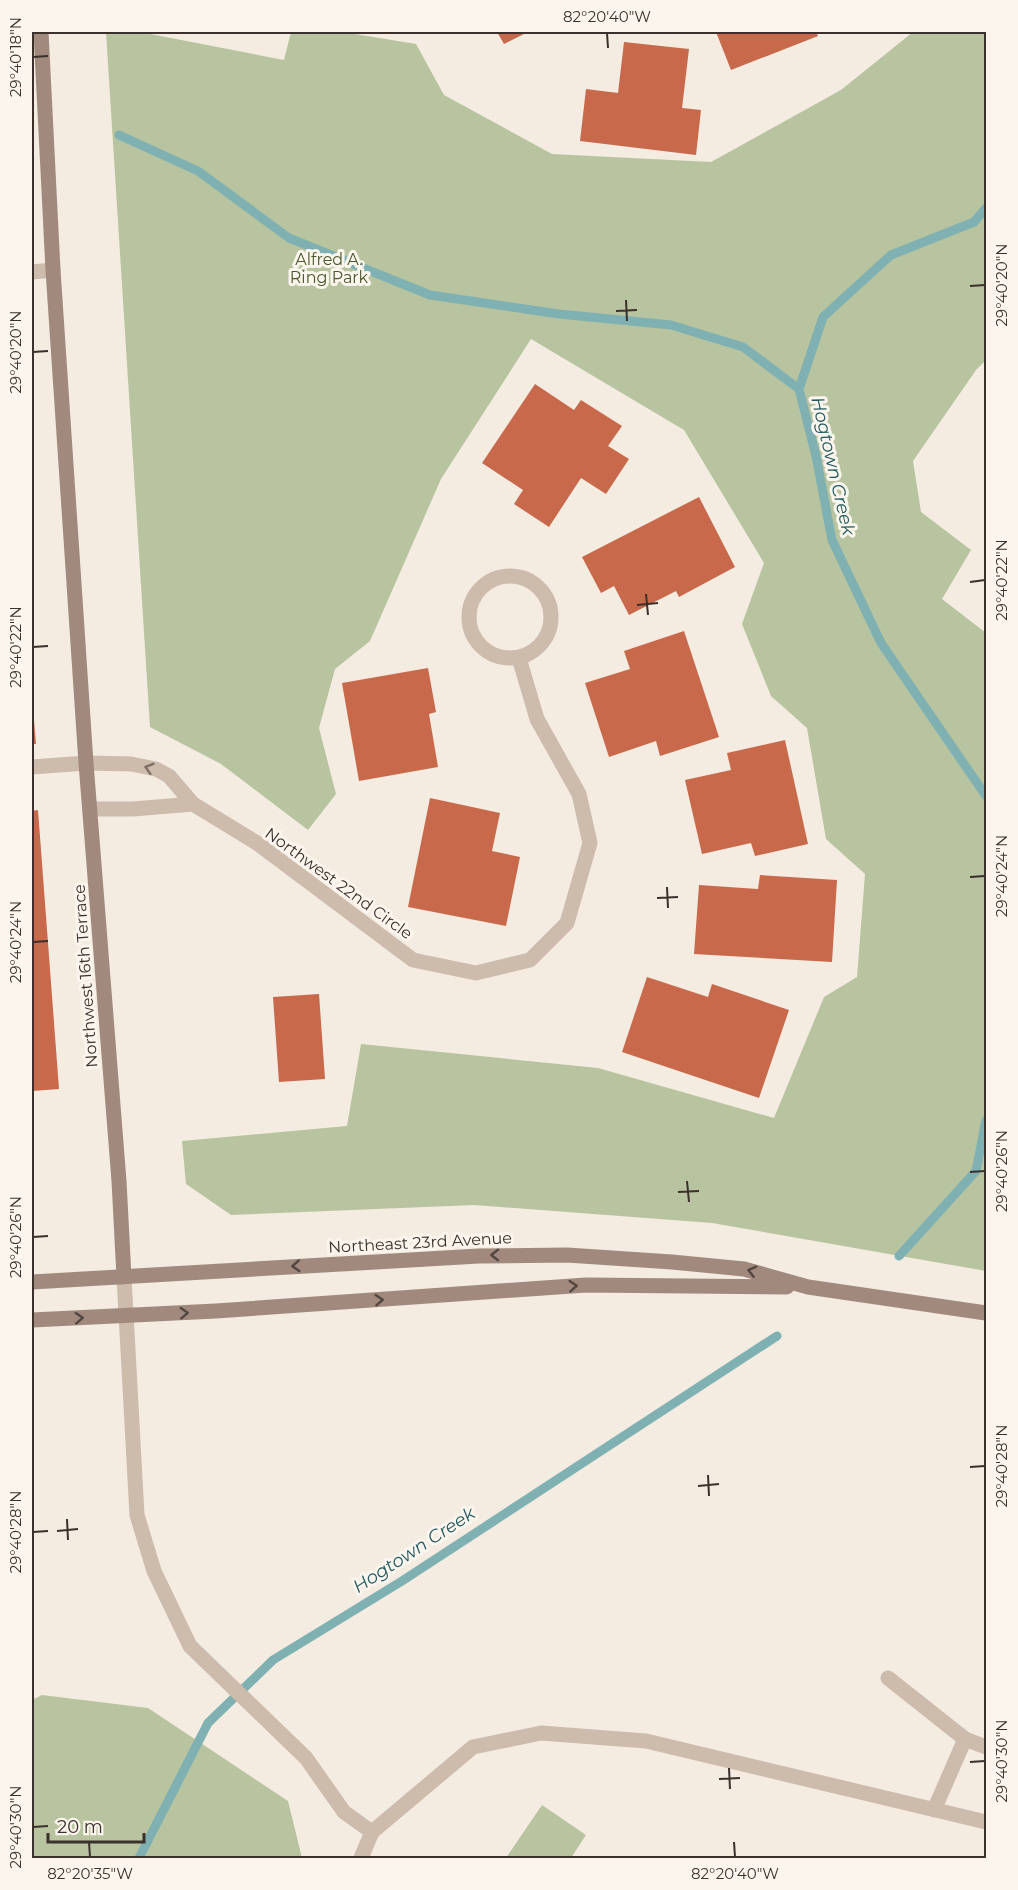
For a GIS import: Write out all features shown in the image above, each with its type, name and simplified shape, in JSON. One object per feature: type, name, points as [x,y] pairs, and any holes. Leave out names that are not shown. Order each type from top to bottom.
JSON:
[{"type":"street","name":"Northwest 16th Terrace","points":[[41,32],[54,270],[86,764],[124,1277],[137,1515],[154,1571],[190,1646],[306,1758],[344,1812],[372,1832]]},
{"type":"street","points":[[32,272],[54,270]]},
{"type":"street","points":[[507,576],[521,577],[534,583],[544,592],[550,605],[552,618],[550,632],[543,644],[532,653],[519,658],[506,659],[492,655],[473,637],[469,624],[469,610],[474,597],[494,579],[507,576]]},
{"type":"street","name":"Northwest 22nd Circle","points":[[32,767],[131,764],[156,769],[169,776],[193,804],[257,843],[413,960],[476,973],[530,960],[567,923],[590,843],[579,794],[537,719],[519,658]]},
{"type":"street","points":[[91,809],[193,804]]},
{"type":"street","name":"Northeast 23rd Avenue","points":[[32,1282],[479,1256],[567,1255],[744,1269],[808,1287],[987,1313]]},
{"type":"street","name":"Northeast 23rd Avenue","points":[[32,1320],[126,1316],[586,1285],[808,1287]]},
{"type":"street","points":[[888,1678],[965,1739],[987,1747]]},
{"type":"street","points":[[362,1858],[372,1832],[473,1747],[541,1733],[646,1741],[987,1822]]},
{"type":"street","points":[[934,1810],[965,1739]]},
{"type":"green space","name":"Alfred A. Ring Park","points":[[106,32],[140,32],[284,60],[291,32],[343,32],[416,44],[444,95],[552,154],[711,162],[841,90],[913,32],[986,32],[986,360],[976,370],[913,461],[921,512],[971,550],[942,599],[986,633],[986,1271],[712,1223],[474,1205],[231,1215],[186,1184],[182,1141],[347,1126],[361,1044],[598,1068],[774,1118],[824,997],[857,977],[865,874],[826,839],[807,728],[771,696],[742,624],[764,563],[684,430],[531,339],[441,479],[370,641],[335,669],[319,728],[336,794],[308,830],[221,764],[150,727]]},
{"type":"green space","points":[[42,1695],[148,1708],[288,1801],[302,1858],[32,1858],[32,1700]]},
{"type":"green space","points":[[542,1805],[586,1835],[571,1858],[506,1858]]},
{"type":"building","points":[[497,32],[528,32],[504,44]]},
{"type":"building","points":[[716,32],[816,32],[818,36],[731,70]]},
{"type":"building","points":[[624,42],[689,49],[682,108],[701,110],[696,155],[580,141],[586,89],[618,93]]},
{"type":"building","points":[[535,384],[574,410],[581,400],[622,426],[608,446],[629,459],[606,494],[581,478],[549,527],[514,504],[523,490],[482,463]]},
{"type":"building","points":[[699,497],[735,567],[679,597],[676,591],[629,615],[614,586],[601,593],[582,557]]},
{"type":"building","points":[[684,631],[719,737],[660,756],[656,741],[609,757],[585,683],[630,669],[624,651]]},
{"type":"building","points":[[428,668],[436,712],[429,714],[438,767],[359,781],[342,683]]},
{"type":"building","points":[[33,709],[36,744],[32,744]]},
{"type":"building","points":[[785,740],[808,844],[755,856],[751,843],[702,854],[685,780],[731,770],[727,753]]},
{"type":"building","points":[[430,798],[500,813],[492,851],[520,857],[506,926],[408,907]]},
{"type":"building","points":[[38,810],[59,1089],[32,1091],[32,811]]},
{"type":"building","points":[[760,875],[837,880],[832,962],[694,954],[699,885],[758,889]]},
{"type":"building","points":[[647,977],[708,997],[712,984],[789,1010],[759,1098],[622,1052]]},
{"type":"building","points":[[319,994],[325,1079],[279,1082],[273,997]]},
{"type":"waterway","points":[[119,135],[198,171],[289,238],[430,295],[559,314],[671,325],[743,347],[799,389]]},
{"type":"waterway","points":[[799,389],[823,317],[891,255],[974,222],[986,208]]},
{"type":"waterway","name":"Hogtown Creek","points":[[799,389],[816,456],[832,540],[881,643],[986,796]]},
{"type":"waterway","name":"Hogtown Creek","points":[[899,1256],[976,1171],[986,1120]]},
{"type":"waterway","name":"Hogtown Creek","points":[[139,1858],[208,1723],[273,1660],[402,1581],[777,1336]]}]
